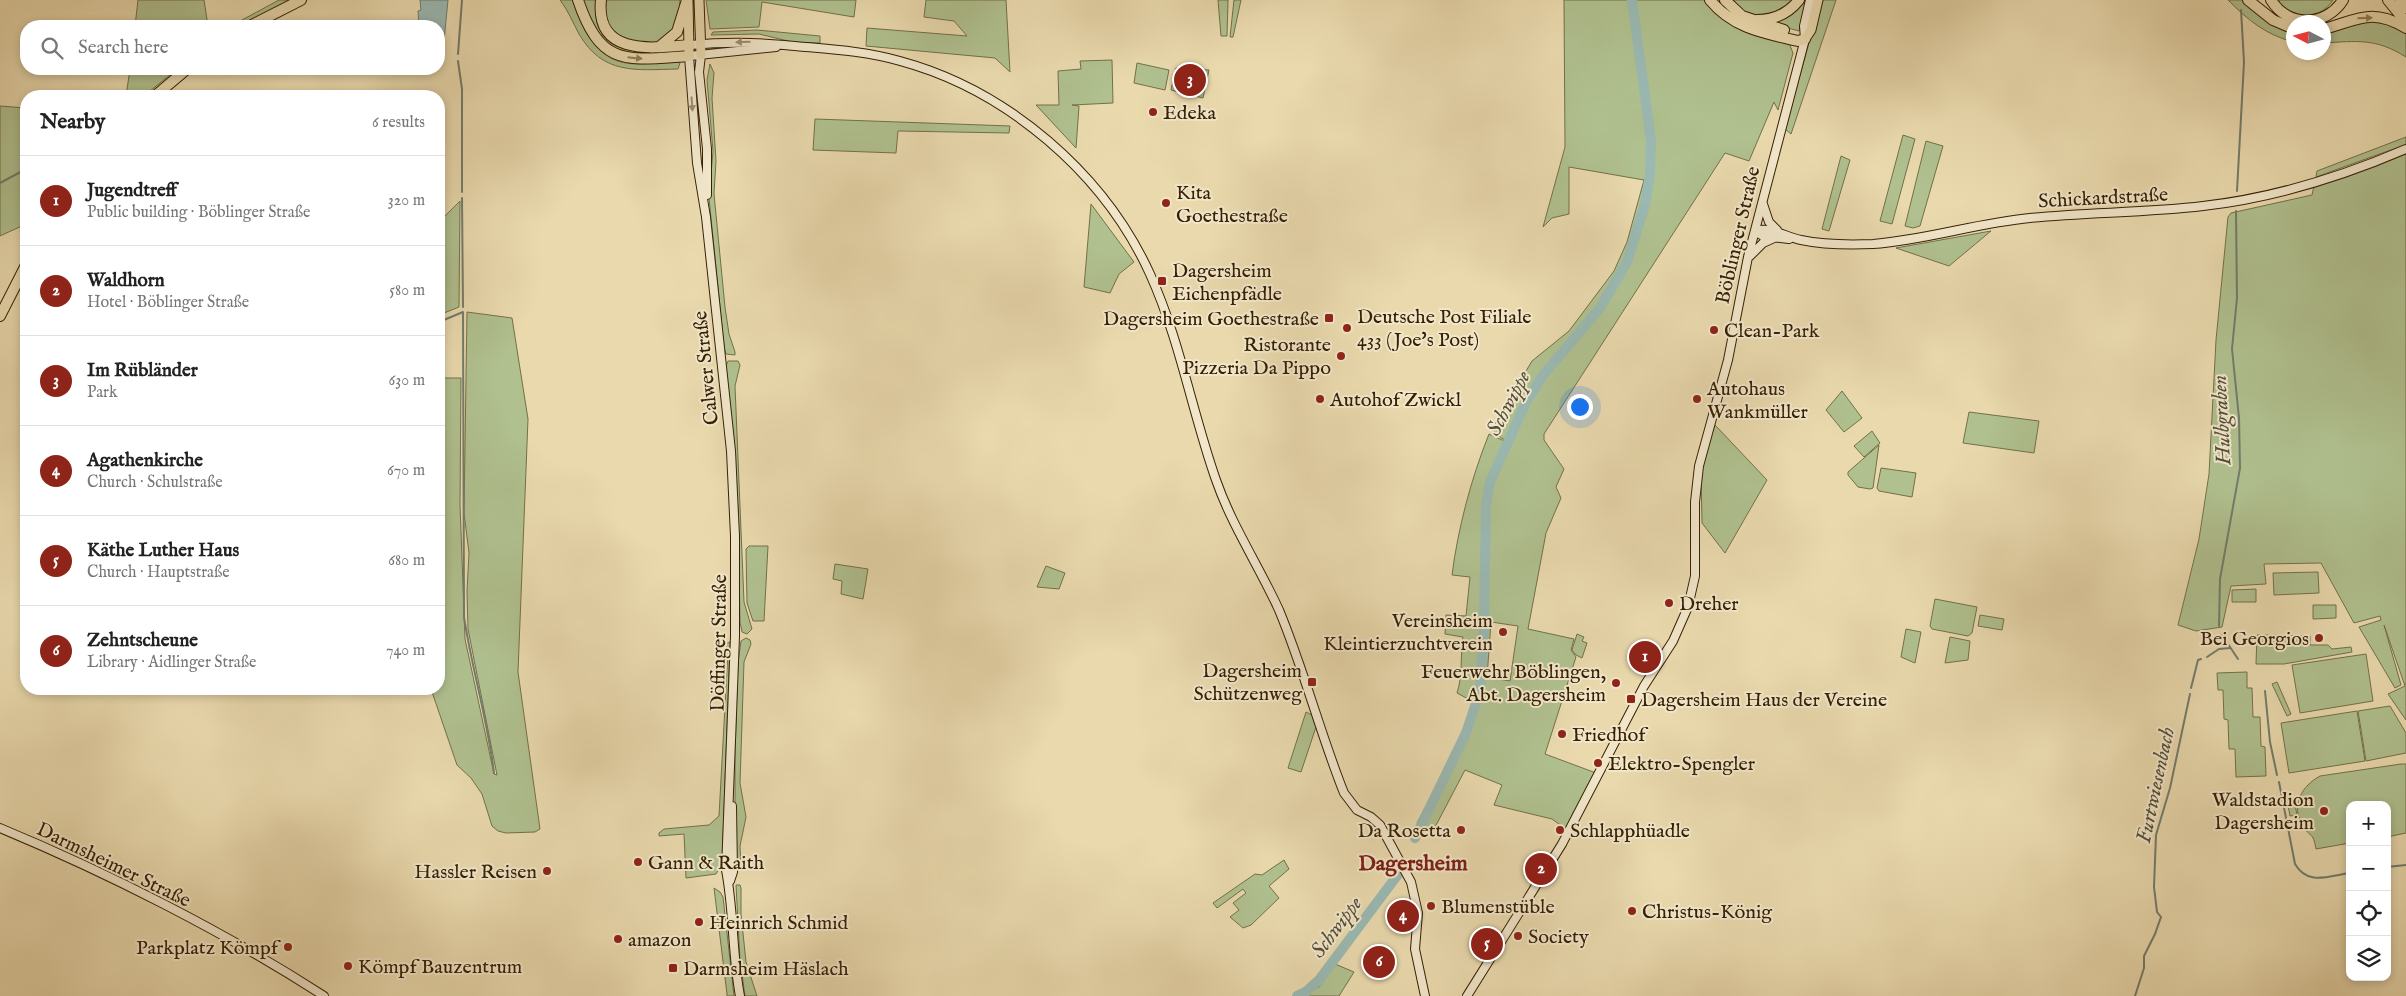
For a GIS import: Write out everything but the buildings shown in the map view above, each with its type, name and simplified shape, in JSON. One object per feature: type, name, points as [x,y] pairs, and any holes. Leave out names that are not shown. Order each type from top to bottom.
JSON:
[{"type":"highway","points":[[262,20],[301,0]]},
{"type":"highway","points":[[578,0],[587,24],[598,42],[617,55],[644,59],[689,56]]},
{"type":"highway","points":[[601,0],[605,25],[618,40],[630,47],[658,48],[696,45]]},
{"type":"highway","points":[[658,48],[677,32],[688,0]]},
{"type":"highway","points":[[1710,0],[1726,16],[1739,24],[1791,39],[1805,39]]},
{"type":"highway","points":[[1725,0],[1737,13],[1751,20],[1799,35],[1805,39]]},
{"type":"highway","points":[[1751,20],[1776,17],[1786,12],[1798,0]]},
{"type":"highway","points":[[2248,0],[2273,20],[2286,26]]},
{"type":"highway","points":[[2271,0],[2286,16],[2296,20],[2310,21],[2330,15],[2343,0]]},
{"type":"highway","points":[[2388,0],[2406,22]]},
{"type":"highway","points":[[2400,0],[2406,8]]},
{"type":"highway","points":[[2331,27],[2350,20],[2368,17],[2385,19],[2406,28]]},
{"type":"highway","points":[[162,90],[180,75]]},
{"type":"highway","points":[[0,316],[20,277]]},
{"type":"main road","name":"Calwer Straße","points":[[688,0],[696,45],[701,55]]},
{"type":"main road","name":"Calwer Straße","points":[[689,56],[696,45],[699,0]]},
{"type":"main road","name":"Böblinger Straße","points":[[1805,39],[1810,30],[1818,0]]},
{"type":"street","name":"Böblinger Straße","points":[[1467,996],[1541,879],[1588,798],[1644,686],[1673,641],[1688,608],[1695,576],[1698,471],[1730,352],[1748,257],[1805,39],[1804,26],[1810,0]]},
{"type":"street","points":[[696,45],[760,42],[824,47],[859,52],[903,62],[939,75],[1007,110],[1048,141],[1101,197],[1128,234],[1158,293],[1176,340],[1217,482],[1238,531],[1280,613],[1344,793],[1357,810],[1371,817],[1380,826],[1406,873],[1415,895],[1418,913],[1416,951],[1425,996]]},
{"type":"street","points":[[689,56],[785,45]]},
{"type":"street","name":"Calwer Straße","points":[[701,55],[700,72],[707,162],[706,217]]},
{"type":"street","name":"Calwer Straße","points":[[689,56],[697,163],[706,217],[731,451],[734,516]]},
{"type":"street","name":"Schickardstraße","points":[[1755,231],[1763,236],[1777,235],[1825,244],[1873,244],[2016,219],[2218,204],[2313,184],[2406,149]]},
{"type":"street","points":[[1748,257],[1763,243],[1777,235],[1768,222],[1762,202]]},
{"type":"street","name":"Döffinger Straße","points":[[734,516],[735,636],[726,872],[730,882],[732,933],[740,996]]},
{"type":"street","name":"Darmsheimer Straße","points":[[0,828],[107,877],[213,931],[324,996]]},
{"type":"green space","points":[[138,0],[204,0],[207,20],[136,20]]},
{"type":"green space","points":[[279,0],[291,0],[253,20],[242,20]]},
{"type":"green space","points":[[560,0],[574,0],[590,35],[603,52],[612,59],[624,63],[638,64],[678,62],[680,63],[678,69],[634,69],[621,67],[599,57],[588,47],[579,34]]},
{"type":"green space","points":[[580,0],[598,0],[597,6],[622,47],[637,52],[676,51],[668,53],[637,53],[608,44],[601,39],[595,30]]},
{"type":"green space","points":[[603,0],[680,0],[678,26],[656,45],[635,44],[610,30]]},
{"type":"green space","points":[[706,0],[856,0],[854,17],[762,2],[759,27],[710,29]]},
{"type":"green space","points":[[926,0],[1006,0],[1010,72],[995,58],[866,46],[867,28],[967,36],[954,21],[924,17]]},
{"type":"green space","points":[[1218,0],[1228,0],[1227,36],[1221,36]]},
{"type":"green space","points":[[1234,0],[1241,0],[1233,37],[1230,37]]},
{"type":"green space","points":[[1564,0],[1706,0],[1730,24],[1789,43],[1793,53],[1778,110],[1774,102],[1749,161],[1725,153],[1544,434],[1544,440],[1564,469],[1556,487],[1561,498],[1546,533],[1528,629],[1574,639],[1571,650],[1576,657],[1545,754],[1596,773],[1566,829],[1552,819],[1494,805],[1502,785],[1465,770],[1433,831],[1417,823],[1463,736],[1474,702],[1457,693],[1463,637],[1445,634],[1446,615],[1466,616],[1470,577],[1452,575],[1466,504],[1476,468],[1489,434],[1511,444],[1494,433],[1495,423],[1532,361],[1569,331],[1614,271],[1627,242],[1644,180],[1569,167],[1569,214],[1552,218],[1543,227],[1565,147]],"holes":[[[1491,622],[1518,626],[1510,681],[1487,677]]]},
{"type":"green space","points":[[1729,0],[1796,0],[1769,15],[1755,16],[1747,13]]},
{"type":"green space","points":[[1804,0],[1807,0],[1799,31],[1773,24],[1796,11]]},
{"type":"green space","points":[[1821,0],[1836,0],[1791,134],[1785,129]]},
{"type":"green space","points":[[2228,0],[2242,0],[2266,19],[2286,30],[2286,40],[2266,31]]},
{"type":"green space","points":[[2279,0],[2333,0],[2322,11],[2308,15],[2294,13],[2280,6]]},
{"type":"green space","points":[[2357,20],[2388,23],[2406,33],[2406,57],[2385,47],[2366,42],[2331,43],[2331,30]]},
{"type":"green space","points":[[757,30],[820,36],[820,43],[792,42],[759,34],[711,35],[713,32]]},
{"type":"green space","points":[[1112,60],[1113,103],[1072,105],[1079,106],[1076,148],[1036,105],[1059,105],[1058,71],[1081,69],[1080,61]]},
{"type":"green space","points":[[1137,63],[1169,70],[1165,90],[1134,83]]},
{"type":"green space","points":[[710,64],[714,73],[712,98],[716,161],[714,194],[725,307],[729,334],[735,355],[726,354],[724,347],[709,198],[713,151],[707,80]]},
{"type":"green space","points":[[1176,68],[1209,70],[1203,98],[1171,90]]},
{"type":"green space","points":[[129,75],[170,75],[151,90],[127,90]]},
{"type":"green space","points":[[0,106],[20,108],[20,227],[0,236]]},
{"type":"green space","points":[[815,119],[1010,126],[1009,133],[898,131],[896,153],[813,150]]},
{"type":"green space","points":[[1903,135],[1915,139],[1892,224],[1880,221]]},
{"type":"green space","points":[[2406,137],[2406,144],[2316,177],[2317,171]]},
{"type":"green space","points":[[1926,141],[1943,146],[1920,226],[1913,228],[1905,226]]},
{"type":"green space","points":[[2406,151],[2406,720],[2388,694],[2405,686],[2384,625],[2401,685],[2395,688],[2359,627],[2381,620],[2380,616],[2354,623],[2321,563],[2264,564],[2266,584],[2231,586],[2222,627],[2196,631],[2178,625],[2199,539],[2209,474],[2216,340],[2228,217],[2231,213],[2312,195],[2314,186]]},
{"type":"green space","points":[[1841,156],[1850,160],[1829,231],[1822,229]]},
{"type":"green space","points":[[460,201],[459,307],[445,313],[445,216]]},
{"type":"green space","points":[[1091,204],[1134,262],[1119,274],[1110,293],[1084,287]]},
{"type":"green space","points":[[1991,231],[1949,266],[1896,248]]},
{"type":"green space","points":[[467,312],[512,318],[528,419],[518,672],[540,829],[535,832],[506,833],[498,831],[492,826],[482,794],[471,778],[457,765],[433,695],[445,695],[445,378],[461,378],[460,505],[465,639],[494,774],[497,775],[468,629],[469,553],[464,513]]},
{"type":"green space","points":[[728,361],[738,361],[740,365],[735,386],[744,602],[752,629],[747,634],[742,632],[740,622],[738,510],[726,366]]},
{"type":"green space","points":[[1842,391],[1862,418],[1844,432],[1826,410]]},
{"type":"green space","points":[[1969,412],[2039,421],[2034,453],[1963,443]]},
{"type":"green space","points":[[1715,425],[1767,480],[1725,553],[1702,523],[1701,474],[1706,449]]},
{"type":"green space","points":[[1872,431],[1880,443],[1864,457],[1854,446]]},
{"type":"green space","points":[[1879,445],[1873,488],[1858,487],[1848,475],[1848,472]]},
{"type":"green space","points":[[1881,468],[1916,473],[1912,497],[1879,491],[1877,488]]},
{"type":"green space","points":[[749,546],[768,546],[764,621],[753,621],[747,603],[746,549]]},
{"type":"green space","points":[[835,564],[868,569],[863,599],[841,594],[842,581],[833,579]]},
{"type":"green space","points":[[1046,566],[1065,573],[1059,589],[1037,587]]},
{"type":"green space","points":[[2318,572],[2319,593],[2274,595],[2273,573]]},
{"type":"green space","points":[[2256,589],[2256,602],[2232,602],[2232,590]]},
{"type":"green space","points":[[1935,599],[1977,607],[1972,633],[1968,636],[1932,629],[1930,626]]},
{"type":"green space","points":[[2313,605],[2336,605],[2336,618],[2313,619]]},
{"type":"green space","points":[[1980,615],[2004,619],[2002,630],[1978,626]]},
{"type":"green space","points":[[1906,629],[1921,632],[1915,663],[1901,657]]},
{"type":"green space","points":[[1577,634],[1584,637],[1582,641],[1587,643],[1582,658],[1572,650]]},
{"type":"green space","points":[[2257,635],[2310,636],[2310,645],[2328,645],[2332,649],[2351,647],[2352,652],[2284,664],[2256,664]]},
{"type":"green space","points":[[1950,637],[1970,641],[1968,660],[1945,663]]},
{"type":"green space","points":[[746,638],[750,640],[751,644],[744,662],[740,783],[746,817],[740,846],[741,868],[735,867],[735,754],[738,663],[741,641]]},
{"type":"green space","points":[[730,642],[722,864],[716,874],[686,878],[684,834],[659,836],[659,833],[664,829],[709,825],[719,816],[728,651],[725,644]]},
{"type":"green space","points":[[2366,654],[2373,701],[2300,713],[2292,665]]},
{"type":"green space","points":[[2247,672],[2247,688],[2252,688],[2253,717],[2260,717],[2261,746],[2265,747],[2266,776],[2236,777],[2235,749],[2229,749],[2228,720],[2224,719],[2223,690],[2218,690],[2217,673]]},
{"type":"green space","points":[[2277,682],[2291,714],[2287,716],[2272,684]]},
{"type":"green space","points":[[2390,706],[2406,733],[2406,753],[2366,761],[2358,711]]},
{"type":"green space","points":[[2357,711],[2365,761],[2289,773],[2281,723]]},
{"type":"green space","points":[[1306,712],[1312,715],[1316,727],[1301,772],[1288,768]]},
{"type":"green space","name":"Waldstadion Dagersheim","points":[[2406,764],[2406,833],[2391,836],[2391,801],[2346,801],[2346,844],[2316,849],[2314,840],[2305,830],[2299,818],[2298,804],[2303,791],[2320,776]]},
{"type":"green space","points":[[2294,799],[2297,815],[2290,816],[2287,800]]},
{"type":"green space","points":[[1284,860],[1289,869],[1269,886],[1279,898],[1251,925],[1243,928],[1230,917],[1239,910],[1233,903],[1246,893],[1243,889],[1217,908],[1213,903],[1255,874],[1262,875]]},
{"type":"green space","points":[[736,885],[740,885],[741,888],[741,914],[746,962],[757,996],[745,996],[740,960]]},
{"type":"green space","points":[[714,888],[723,897],[734,996],[727,996]]},
{"type":"green space","points":[[1335,964],[1354,972],[1339,996],[1300,996],[1319,987]]},
{"type":"water","points":[[420,0],[448,0],[445,31],[445,20],[419,20],[418,11],[421,10]]},
{"type":"waterway","points":[[458,54],[462,0]]},
{"type":"waterway","name":"Schwippe","points":[[1415,838],[1466,733],[1480,691],[1484,624],[1486,505],[1490,482],[1526,402],[1544,374],[1600,308],[1627,262],[1645,205],[1650,174],[1651,140],[1632,0]]},
{"type":"waterway","name":"Hulbgraben","points":[[2237,191],[2244,62],[2241,10]]},
{"type":"waterway","points":[[458,61],[462,89],[462,192]]},
{"type":"waterway","points":[[0,183],[20,172]]},
{"type":"waterway","points":[[462,198],[463,307]]},
{"type":"waterway","name":"Hulbgraben","points":[[2219,626],[2220,579],[2240,468],[2239,418],[2232,349],[2237,298],[2236,211]]},
{"type":"waterway","points":[[445,320],[463,312],[464,617],[494,773]]},
{"type":"waterway","name":"Furtwiesenbach","points":[[2222,635],[2238,659]]},
{"type":"waterway","name":"Furtwiesenbach","points":[[2207,657],[2219,649],[2230,648]]},
{"type":"waterway","name":"Furtwiesenbach","points":[[2191,688],[2198,660],[2201,659]]},
{"type":"waterway","name":"Hulbgraben","points":[[2265,691],[2270,742],[2277,775]]},
{"type":"waterway","name":"Furtwiesenbach","points":[[2135,996],[2144,968],[2144,956],[2161,917],[2157,912],[2154,887],[2156,835],[2170,788],[2190,694]]},
{"type":"waterway","name":"Hulbgraben","points":[[2279,782],[2295,864],[2300,871],[2306,875],[2319,878],[2346,874]]},
{"type":"waterway","name":"Hulbgraben","points":[[2391,867],[2406,865]]},
{"type":"waterway","name":"Schwippe","points":[[1297,996],[1307,991],[1319,980],[1399,873]]},
{"type":"place","name":"Im Rübländer","points":[[1190,80]]},
{"type":"place","name":"Edeka","points":[[1153,112]]},
{"type":"place","name":"Kita Goethestraße","points":[[1166,203]]},
{"type":"place","name":"Dagersheim Eichenpfädle","points":[[1162,281]]},
{"type":"place","name":"Dagersheim Goethestraße","points":[[1329,318]]},
{"type":"place","name":"Deutsche Post Filiale 433 (Joe's Post)","points":[[1347,328]]},
{"type":"place","name":"Clean-Park","points":[[1714,330]]},
{"type":"place","name":"Ristorante Pizzeria Da Pippo","points":[[1341,356]]},
{"type":"place","name":"Autohof Zwickl","points":[[1320,399]]},
{"type":"place","name":"Autohaus Wankmüller","points":[[1697,399]]},
{"type":"place","name":"Dreher","points":[[1669,603]]},
{"type":"place","name":"Vereinsheim Kleintierzuchtverein","points":[[1503,632]]},
{"type":"place","name":"Bei Georgios","points":[[2319,638]]},
{"type":"place","name":"Jugendtreff","points":[[1645,657]]},
{"type":"place","name":"Dagersheim Schützenweg","points":[[1312,682]]},
{"type":"place","name":"Feuerwehr Böblingen, Abt. Dagersheim","points":[[1616,683]]},
{"type":"place","name":"Dagersheim Haus der Vereine","points":[[1631,699]]},
{"type":"place","name":"Friedhof","points":[[1562,734]]},
{"type":"place","name":"Elektro-Spengler","points":[[1598,763]]},
{"type":"place","name":"Waldstadion Dagersheim","points":[[2324,811]]},
{"type":"place","name":"Da Rosetta","points":[[1461,830]]},
{"type":"place","name":"Schlapphüadle","points":[[1560,830]]},
{"type":"place","name":"Gann & Raith","points":[[638,862]]},
{"type":"place","name":"Waldhorn","points":[[1541,869]]},
{"type":"place","name":"Hassler Reisen","points":[[547,871]]},
{"type":"place","name":"Blumenstüble","points":[[1431,906]]},
{"type":"place","name":"Christus-König","points":[[1632,911]]},
{"type":"place","name":"Agathenkirche","points":[[1403,916]]},
{"type":"place","name":"Heinrich Schmid","points":[[699,922]]},
{"type":"place","name":"Society","points":[[1518,936]]},
{"type":"place","name":"amazon","points":[[618,939]]},
{"type":"place","name":"Käthe Luther Haus","points":[[1487,944]]},
{"type":"place","name":"Parkplatz Kömpf","points":[[288,947]]},
{"type":"place","name":"Zehntscheune","points":[[1379,962]]},
{"type":"place","name":"Kömpf Bauzentrum","points":[[348,966]]},
{"type":"place","name":"Darmsheim Häslach","points":[[673,968]]},
{"type":"district","name":"Dagersheim","points":[[1413,862]]}]
